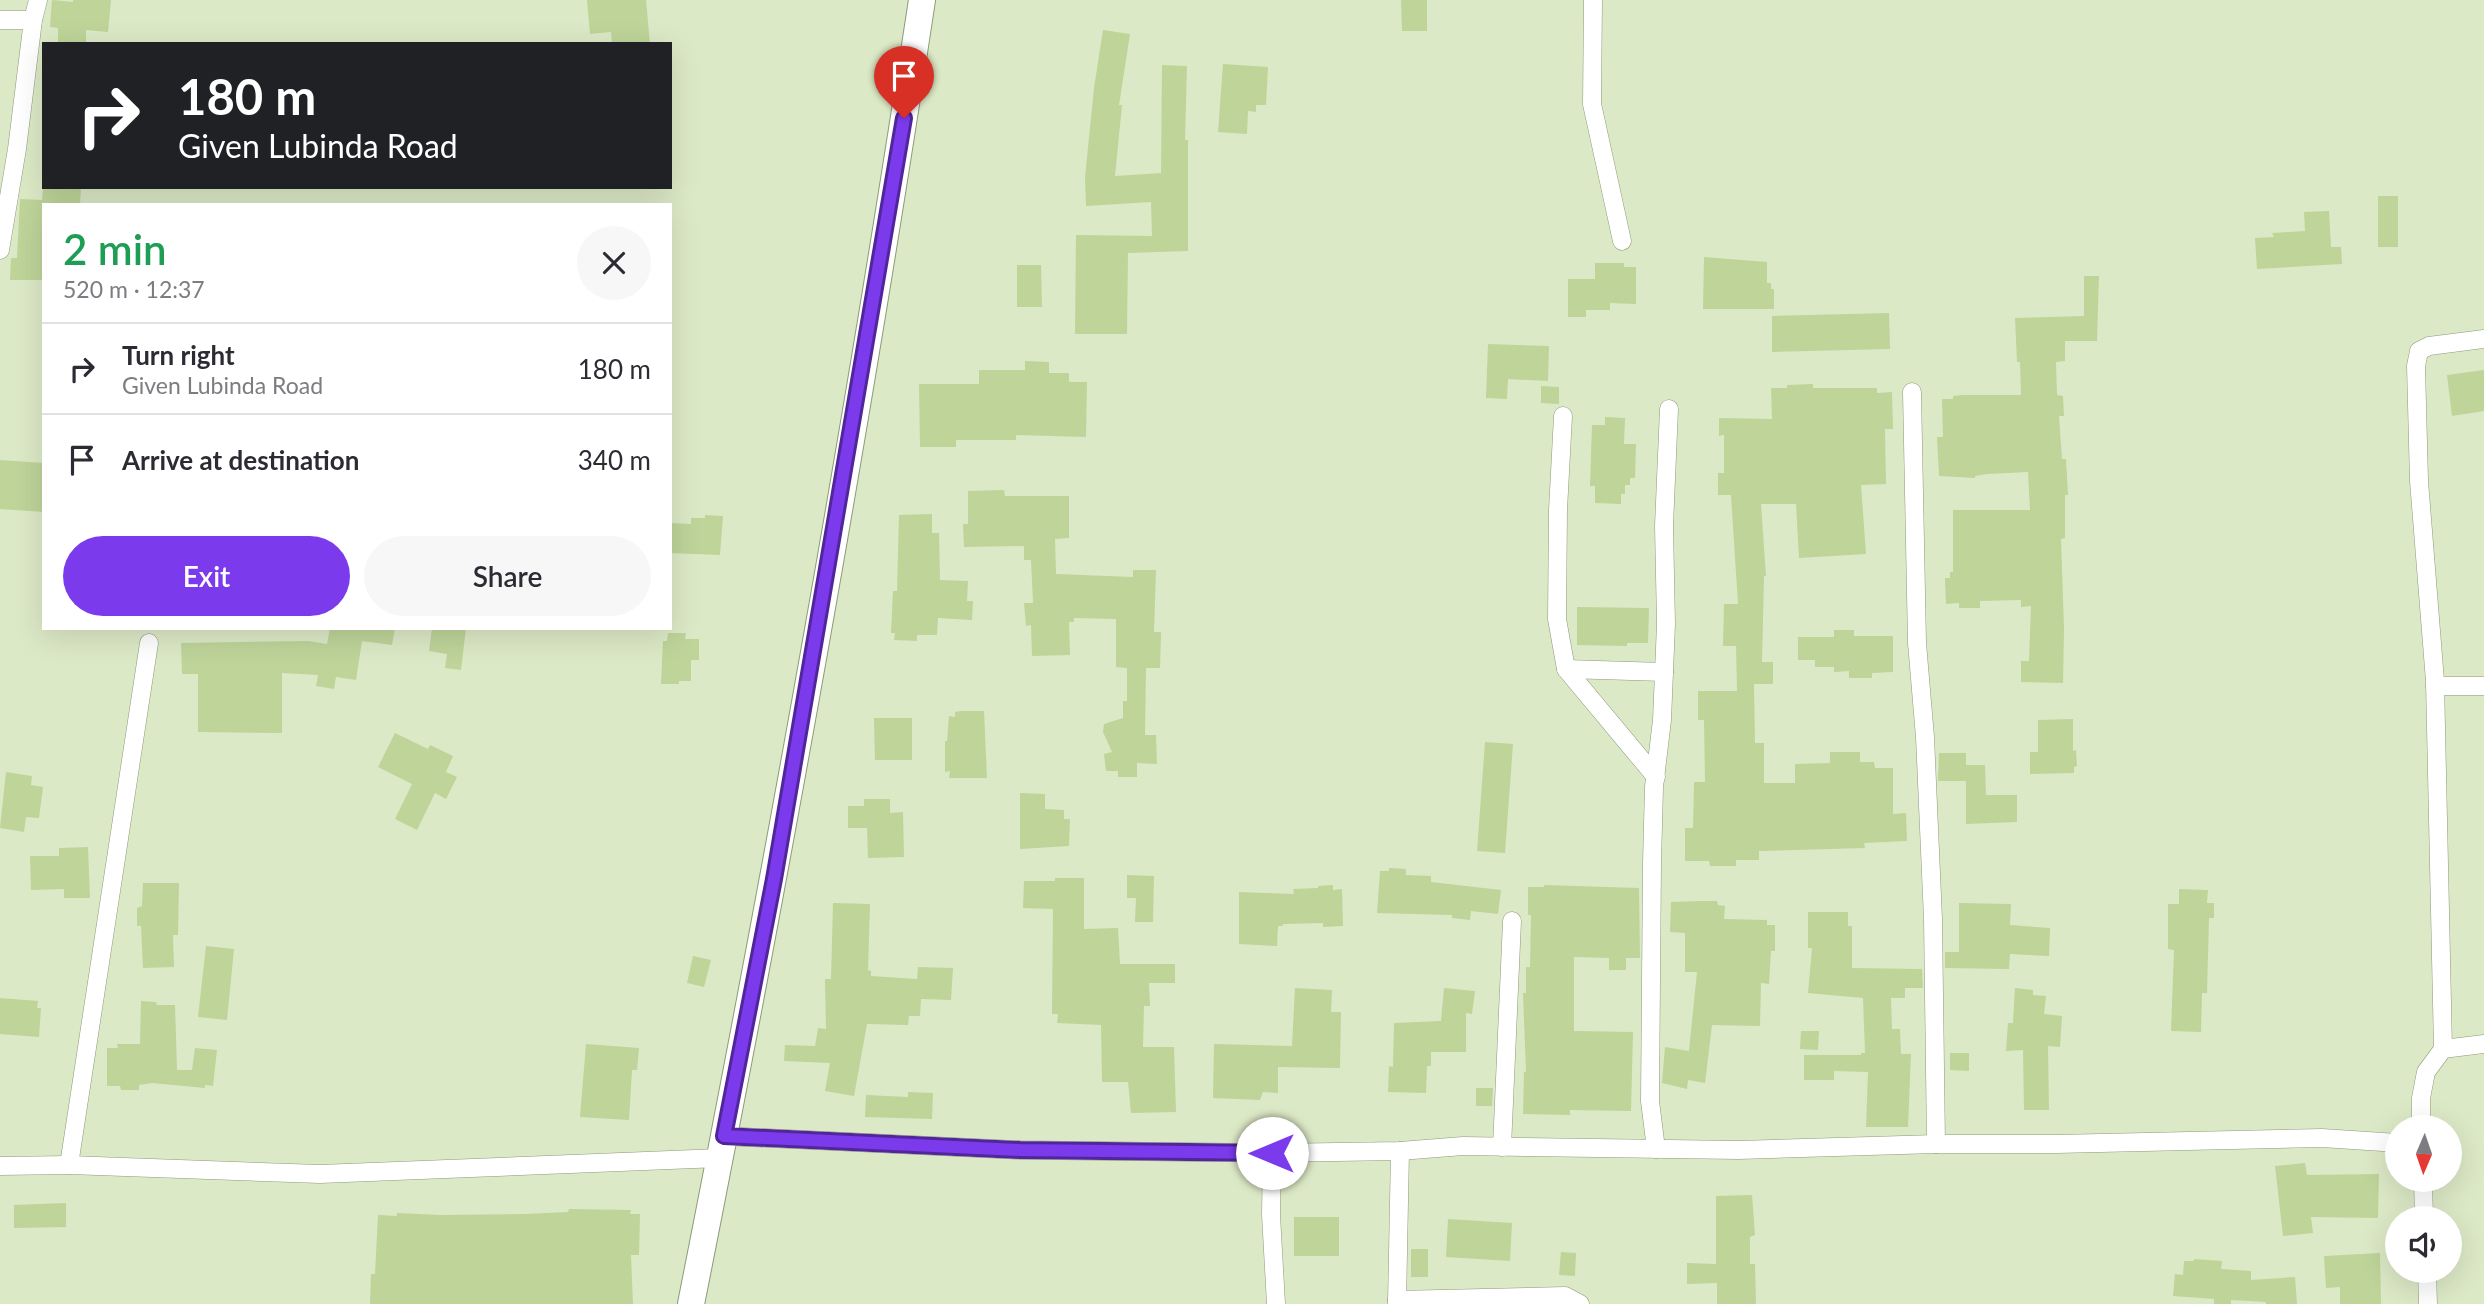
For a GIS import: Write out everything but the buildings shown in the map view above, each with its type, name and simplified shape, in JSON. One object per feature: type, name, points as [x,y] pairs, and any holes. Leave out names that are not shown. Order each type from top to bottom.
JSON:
[{"type":"street","points":[[0,250],[38,0]]},
{"type":"street","points":[[691,1304],[774,879],[841,494],[922,0]]},
{"type":"street","points":[[1593,0],[1592,104],[1622,241]]},
{"type":"street","points":[[0,20],[33,20]]},
{"type":"street","points":[[2421,1115],[2426,1072],[2443,1049],[2435,686],[2419,481],[2416,366],[2420,351],[2429,346],[2484,339]]},
{"type":"street","points":[[1912,392],[1917,643],[1925,737],[1933,919],[1936,1144]]},
{"type":"street","points":[[1656,1149],[1650,1101],[1652,863],[1664,672],[1664,526],[1669,409]]},
{"type":"street","points":[[1563,416],[1558,510],[1557,619],[1566,669],[1656,777]]},
{"type":"street","points":[[69,1165],[149,643]]},
{"type":"street","points":[[1566,669],[1664,672]]},
{"type":"street","points":[[2435,686],[2484,686]]},
{"type":"street","points":[[1502,1147],[1512,921]]},
{"type":"street","points":[[2443,1049],[2484,1044]]},
{"type":"street","points":[[0,1166],[69,1165],[320,1174],[722,1147],[1272,1153],[1400,1151],[1463,1146],[1739,1150],[2322,1138],[2385,1142]]},
{"type":"street","points":[[1400,1151],[1397,1302],[1565,1296],[1580,1304]]},
{"type":"street","points":[[1272,1153],[1271,1215],[1276,1304]]},
{"type":"street","points":[[2427,1283],[2428,1304]]},
{"type":"route","points":[[904,118],[774,879],[724,1136],[1020,1150],[1272,1153]]}]
